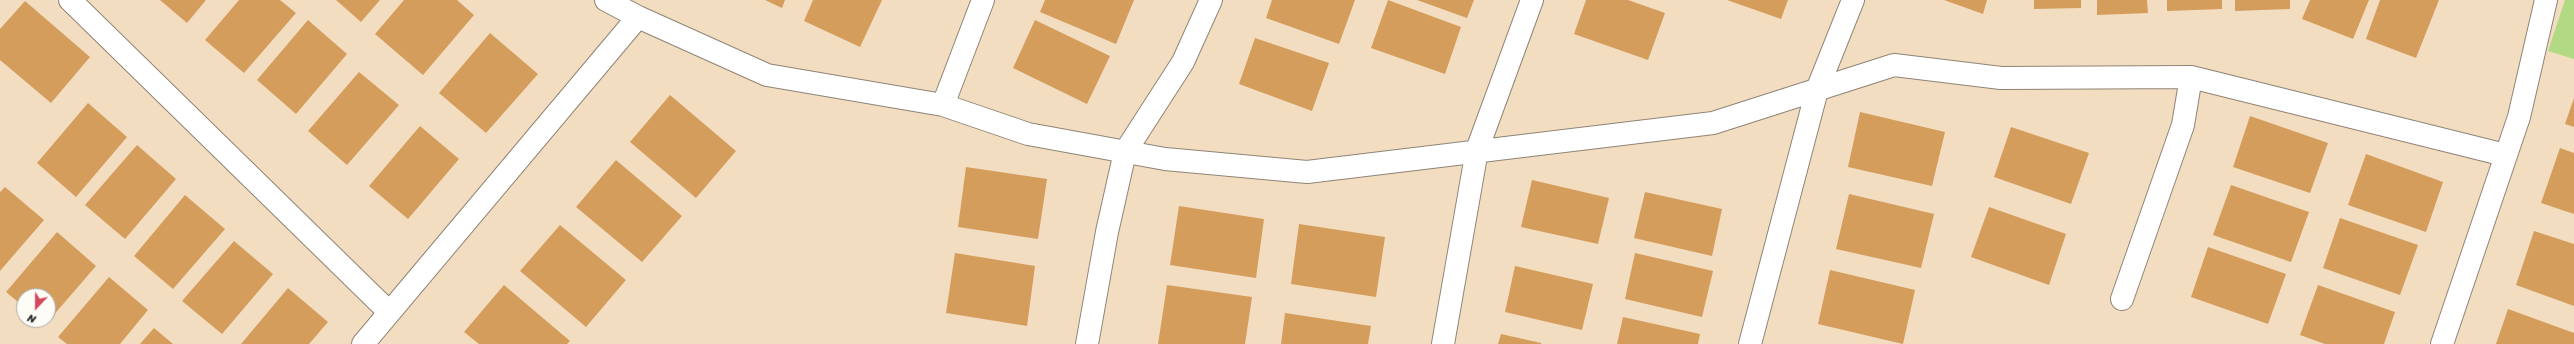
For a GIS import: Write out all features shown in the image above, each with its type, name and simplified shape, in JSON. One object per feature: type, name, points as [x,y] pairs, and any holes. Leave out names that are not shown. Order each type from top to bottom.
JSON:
[{"type":"street","points":[[70,0],[390,312]]},
{"type":"street","points":[[606,0],[638,17],[767,75],[943,105],[1028,134],[1125,152],[1165,159],[1308,172],[1477,150],[1713,123],[1894,65],[2001,78],[2191,76],[2505,155]]},
{"type":"street","points":[[943,105],[984,0]]},
{"type":"street","points":[[1086,344],[1125,152],[1183,62],[1211,0]]},
{"type":"street","points":[[1443,344],[1477,150],[1532,0]]},
{"type":"street","points":[[1750,344],[1817,90],[1852,0]]},
{"type":"street","points":[[2442,344],[2519,117],[2546,0]]},
{"type":"street","points":[[363,344],[638,17]]},
{"type":"street","points":[[2122,299],[2183,124],[2191,76]]},
{"type":"green space","points":[[2565,0],[2574,0],[2574,59],[2548,51]]},
{"type":"building","points":[[160,0],[206,0],[187,23]]},
{"type":"building","points":[[239,0],[280,0],[296,13],[244,73],[205,40]]},
{"type":"building","points":[[336,0],[380,0],[361,22]]},
{"type":"building","points":[[404,0],[457,0],[474,15],[423,75],[375,34]]},
{"type":"building","points":[[765,0],[785,0],[782,8]]},
{"type":"building","points":[[813,0],[882,0],[860,47],[804,21]]},
{"type":"building","points":[[1045,0],[1134,0],[1116,44],[1040,12]]},
{"type":"building","points":[[1272,0],[1355,0],[1339,44],[1266,18]]},
{"type":"building","points":[[1388,0],[1461,27],[1445,74],[1371,48]]},
{"type":"building","points":[[1417,0],[1474,0],[1467,18]]},
{"type":"building","points":[[1586,0],[1628,0],[1665,13],[1648,60],[1574,34]]},
{"type":"building","points":[[1727,0],[1788,0],[1781,19]]},
{"type":"building","points":[[1944,0],[1987,0],[1983,14]]},
{"type":"building","points":[[2034,0],[2081,0],[2081,8],[2034,9]]},
{"type":"building","points":[[2097,0],[2147,0],[2148,13],[2097,15]]},
{"type":"building","points":[[2167,0],[2222,0],[2222,9],[2167,11]]},
{"type":"building","points":[[2235,0],[2290,0],[2290,9],[2235,11]]},
{"type":"building","points":[[2310,0],[2369,0],[2353,39],[2302,19]]},
{"type":"building","points":[[2380,0],[2439,0],[2416,58],[2366,39]]},
{"type":"building","points":[[25,1],[90,57],[51,103],[0,60],[0,29]]},
{"type":"building","points":[[308,20],[347,54],[296,114],[257,80]]},
{"type":"building","points":[[1035,20],[1110,56],[1087,104],[1013,68]]},
{"type":"building","points":[[490,33],[538,74],[486,133],[439,93]]},
{"type":"building","points":[[1255,38],[1329,63],[1312,111],[1239,84]]},
{"type":"building","points":[[359,72],[399,105],[347,165],[308,131]]},
{"type":"building","points":[[670,95],[736,151],[696,198],[630,142]]},
{"type":"building","points":[[2574,98],[2574,127],[2565,124]]},
{"type":"building","points":[[88,103],[127,137],[76,197],[37,163]]},
{"type":"building","points":[[1860,112],[1945,132],[1932,186],[1848,167]]},
{"type":"building","points":[[2250,116],[2328,143],[2310,193],[2233,167]]},
{"type":"building","points":[[420,126],[459,159],[408,219],[369,186]]},
{"type":"building","points":[[2011,127],[2089,153],[2071,204],[1994,177]]},
{"type":"building","points":[[137,145],[176,179],[125,239],[85,205]]},
{"type":"building","points":[[2560,148],[2574,153],[2574,214],[2541,203]]},
{"type":"building","points":[[2366,154],[2443,182],[2426,232],[2348,205]]},
{"type":"building","points":[[616,160],[682,216],[642,262],[576,207]]},
{"type":"building","points":[[966,167],[1047,179],[1038,239],[958,227]]},
{"type":"building","points":[[1532,180],[1609,198],[1598,244],[1521,227]]},
{"type":"building","points":[[2231,185],[2309,212],[2291,262],[2213,235]]},
{"type":"building","points":[[5,187],[44,220],[0,271],[0,192]]},
{"type":"building","points":[[1645,192],[1722,209],[1712,256],[1634,238]]},
{"type":"building","points":[[1849,194],[1934,214],[1921,268],[1836,249]]},
{"type":"building","points":[[185,195],[225,229],[173,289],[134,256]]},
{"type":"building","points":[[1179,206],[1264,219],[1256,278],[1170,265]]},
{"type":"building","points":[[1989,207],[2066,234],[2049,285],[1971,257]]},
{"type":"building","points":[[2340,218],[2418,245],[2400,295],[2323,268]]},
{"type":"building","points":[[1299,224],[1385,237],[1376,297],[1291,284]]},
{"type":"building","points":[[560,225],[626,280],[586,327],[520,271]]},
{"type":"building","points":[[2534,231],[2574,244],[2574,306],[2516,285]]},
{"type":"building","points":[[57,232],[96,266],[56,312],[56,288],[16,288],[16,300],[6,292]]},
{"type":"building","points":[[234,241],[273,274],[222,334],[182,301]]},
{"type":"building","points":[[2208,247],[2286,274],[2268,324],[2191,297]]},
{"type":"building","points":[[955,253],[1035,266],[1027,326],[946,313]]},
{"type":"building","points":[[1635,253],[1713,271],[1702,317],[1625,299]]},
{"type":"building","points":[[1515,266],[1593,284],[1582,330],[1505,312]]},
{"type":"building","points":[[1830,270],[1915,290],[1903,344],[1818,324]]},
{"type":"building","points":[[109,277],[148,310],[120,344],[67,344],[58,337]]},
{"type":"building","points":[[504,285],[570,341],[567,344],[479,344],[464,332]]},
{"type":"building","points":[[1167,285],[1252,297],[1245,344],[1158,344]]},
{"type":"building","points":[[2318,285],[2395,312],[2384,344],[2325,344],[2300,335]]},
{"type":"building","points":[[288,288],[328,322],[309,344],[241,344]]},
{"type":"building","points":[[2508,309],[2574,333],[2574,344],[2496,344]]},
{"type":"building","points":[[1285,313],[1371,326],[1368,344],[1281,344]]},
{"type":"building","points":[[1623,317],[1700,334],[1698,344],[1617,344]]},
{"type":"building","points":[[154,328],[173,344],[140,344]]},
{"type":"building","points":[[1501,334],[1541,343],[1541,344],[1498,344]]}]
